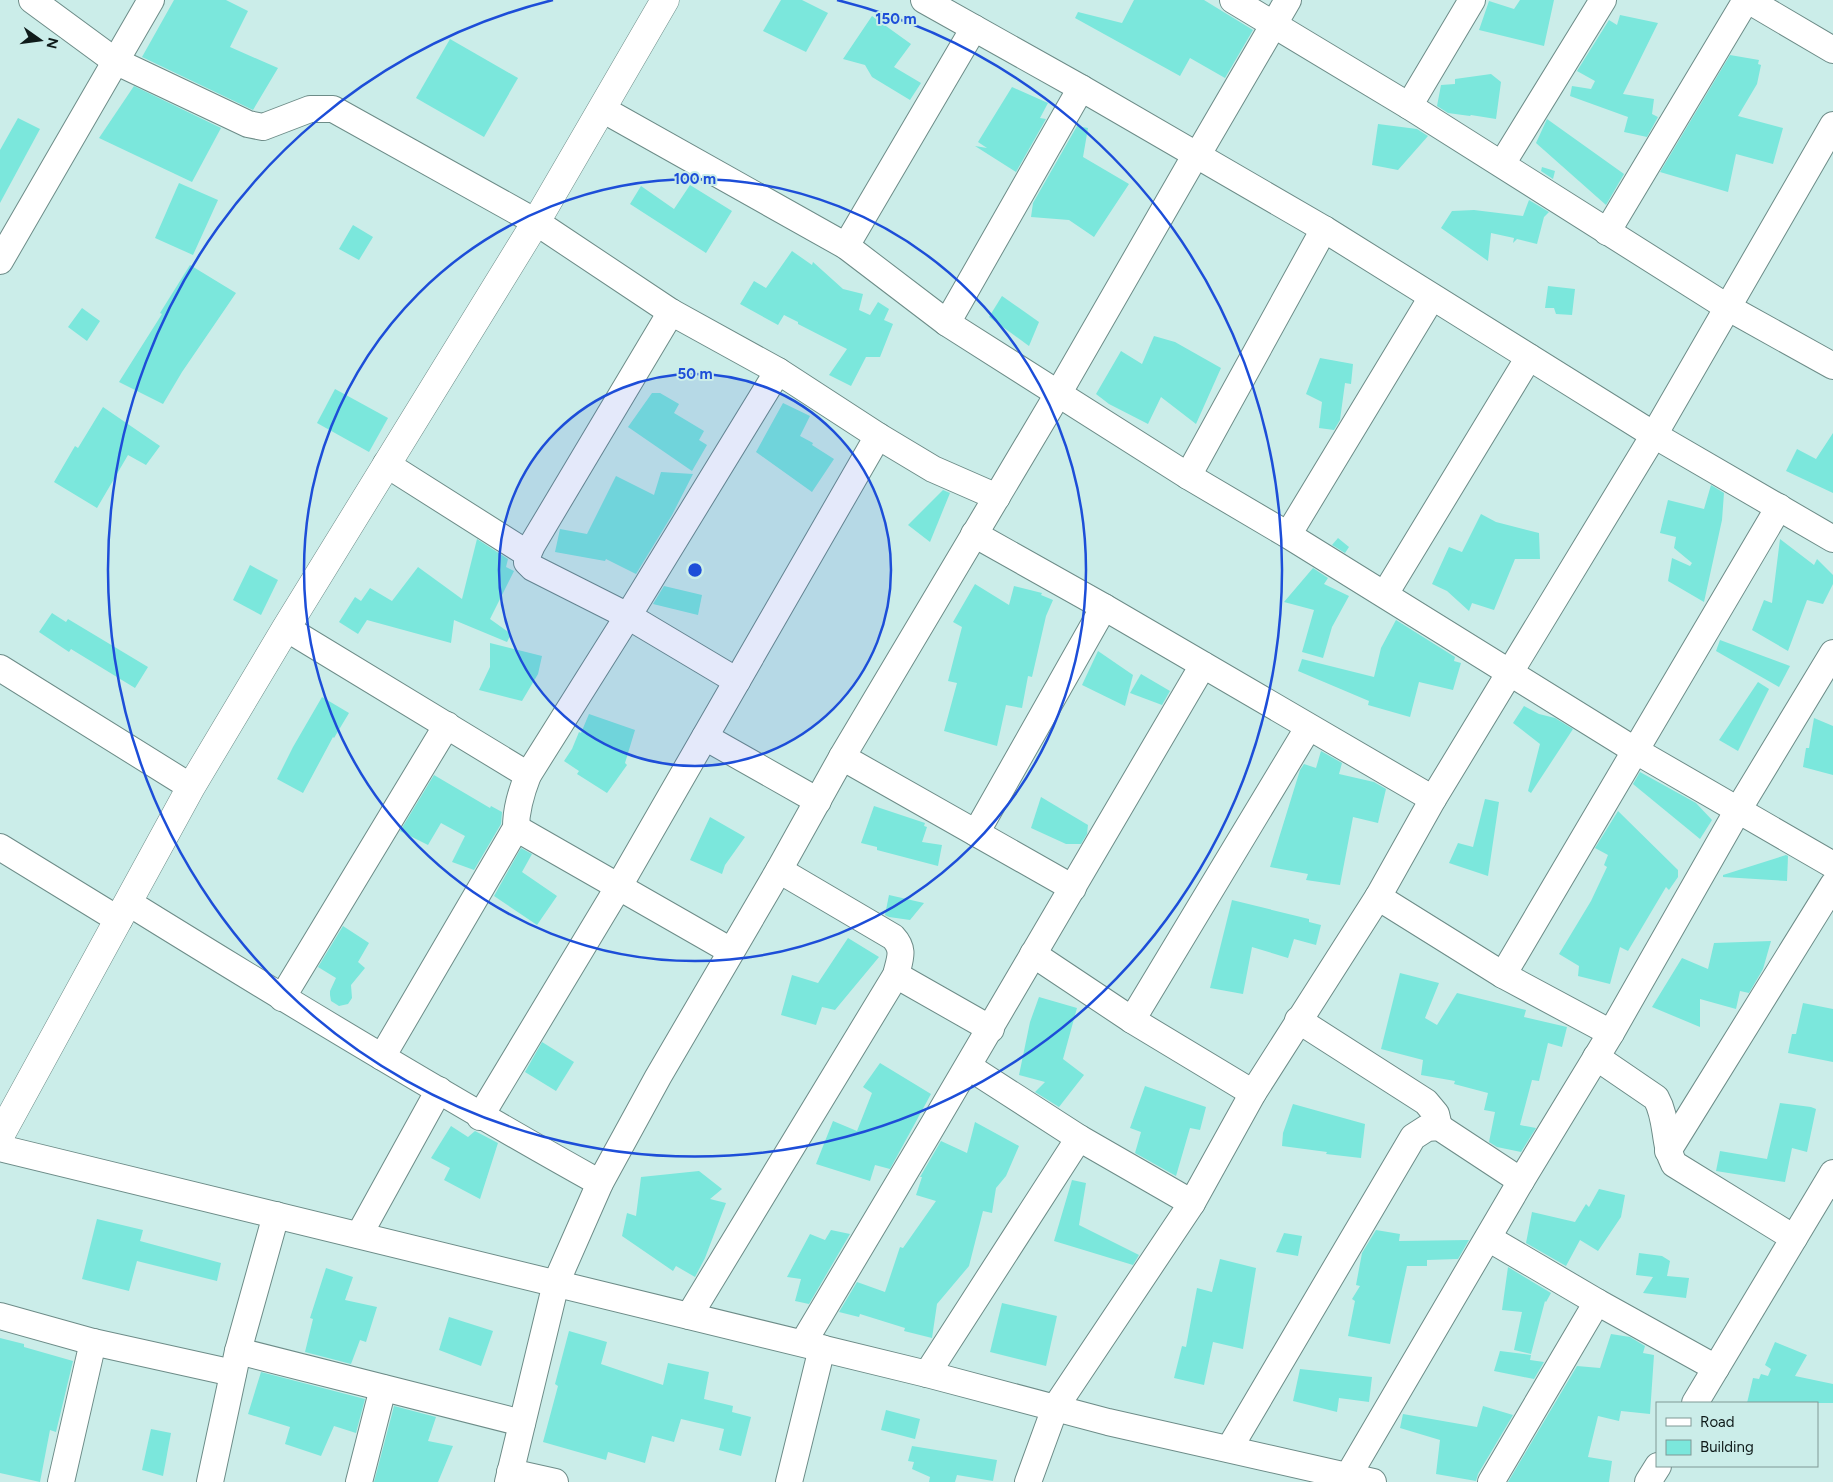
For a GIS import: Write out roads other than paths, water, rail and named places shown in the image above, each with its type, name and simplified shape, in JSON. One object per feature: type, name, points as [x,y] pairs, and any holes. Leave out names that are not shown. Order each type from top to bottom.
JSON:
[{"type":"street","points":[[32,0],[115,61],[248,124],[264,127],[310,109],[333,109],[536,222],[671,312],[778,371],[933,469],[997,497]]},
{"type":"street","points":[[0,261],[150,0]]},
{"type":"street","points":[[0,1136],[191,787],[386,464],[536,222],[665,0]]},
{"type":"street","points":[[924,0],[1081,88],[1324,229],[1654,435],[1833,539]]},
{"type":"street","points":[[1233,0],[1410,106],[1727,307],[1833,366]]},
{"type":"street","points":[[555,1482],[509,1477],[556,1283],[600,1183],[842,757],[1058,394],[1195,156],[1197,156],[1288,0]]},
{"type":"street","points":[[1410,106],[1472,0]]},
{"type":"street","points":[[1502,164],[1603,0]]},
{"type":"street","points":[[1607,232],[1747,0],[1833,50]]},
{"type":"street","points":[[846,246],[974,28]]},
{"type":"street","points":[[946,323],[1081,88]]},
{"type":"street","points":[[602,109],[846,246],[946,323],[1188,476],[1385,594],[1636,751],[1833,865]]},
{"type":"street","points":[[1028,1482],[1055,1408],[1192,1203],[1253,1093],[1378,896],[1433,799],[1654,435],[1833,125]]},
{"type":"street","points":[[1188,476],[1324,229]]},
{"type":"street","points":[[1288,535],[1432,297]]},
{"type":"street","points":[[671,312],[528,554],[528,562],[532,568],[628,616],[737,681]]},
{"type":"street","points":[[1385,594],[1529,357]]},
{"type":"street","points":[[382,1058],[516,828],[518,807],[528,774],[628,616],[778,371]]},
{"type":"street","points":[[480,1116],[619,886],[878,436]]},
{"type":"street","points":[[386,464],[528,554]]},
{"type":"street","points":[[1503,975],[1779,507]]},
{"type":"street","points":[[974,534],[1104,607],[1308,728],[1433,799]]},
{"type":"street","points":[[976,833],[1104,607]]},
{"type":"street","points":[[286,628],[528,774]]},
{"type":"street","points":[[1348,1476],[1596,1057],[1738,810],[1833,653]]},
{"type":"street","points":[[789,1482],[812,1346],[1033,954],[1203,665]]},
{"type":"street","points":[[0,668],[191,787]]},
{"type":"street","points":[[282,998],[447,725]]},
{"type":"street","points":[[1132,1020],[1308,728]]},
{"type":"street","points":[[705,737],[818,801]]},
{"type":"street","points":[[842,757],[1073,888]]},
{"type":"street","points":[[516,828],[732,951]]},
{"type":"street","points":[[0,846],[124,911],[282,998],[480,1116],[600,1183]]},
{"type":"street","points":[[689,1316],[896,974],[902,951],[898,942],[893,937],[779,870]]},
{"type":"street","points":[[1668,1151],[1833,885]]},
{"type":"street","points":[[1378,896],[1503,975],[1610,1033]]},
{"type":"street","points":[[1033,954],[1132,1020],[1253,1093]]},
{"type":"street","points":[[896,974],[991,1029]]},
{"type":"street","points":[[1298,1020],[1426,1102],[1436,1114],[1439,1128]]},
{"type":"street","points":[[1596,1057],[1656,1098],[1665,1121],[1668,1151],[1674,1164],[1794,1238]]},
{"type":"street","points":[[969,1067],[1079,1138],[1192,1203]]},
{"type":"street","points":[[359,1235],[439,1090]]},
{"type":"street","points":[[1229,1449],[1413,1137],[1427,1128],[1439,1128],[1521,1181]]},
{"type":"street","points":[[927,1374],[1079,1138]]},
{"type":"street","points":[[0,1148],[927,1374],[1055,1408],[1373,1482]]},
{"type":"street","points":[[1697,1402],[1794,1238],[1830,1185]]},
{"type":"street","points":[[210,1482],[235,1362],[276,1215]]},
{"type":"street","points":[[1488,1238],[1597,1302],[1716,1368]]},
{"type":"street","points":[[1491,1482],[1597,1302]]},
{"type":"street","points":[[0,1316],[93,1342],[235,1362],[383,1388],[522,1423]]},
{"type":"street","points":[[61,1482],[93,1342]]},
{"type":"street","points":[[359,1482],[383,1388]]},
{"type":"street","points":[[1648,1482],[1657,1467]]}]
